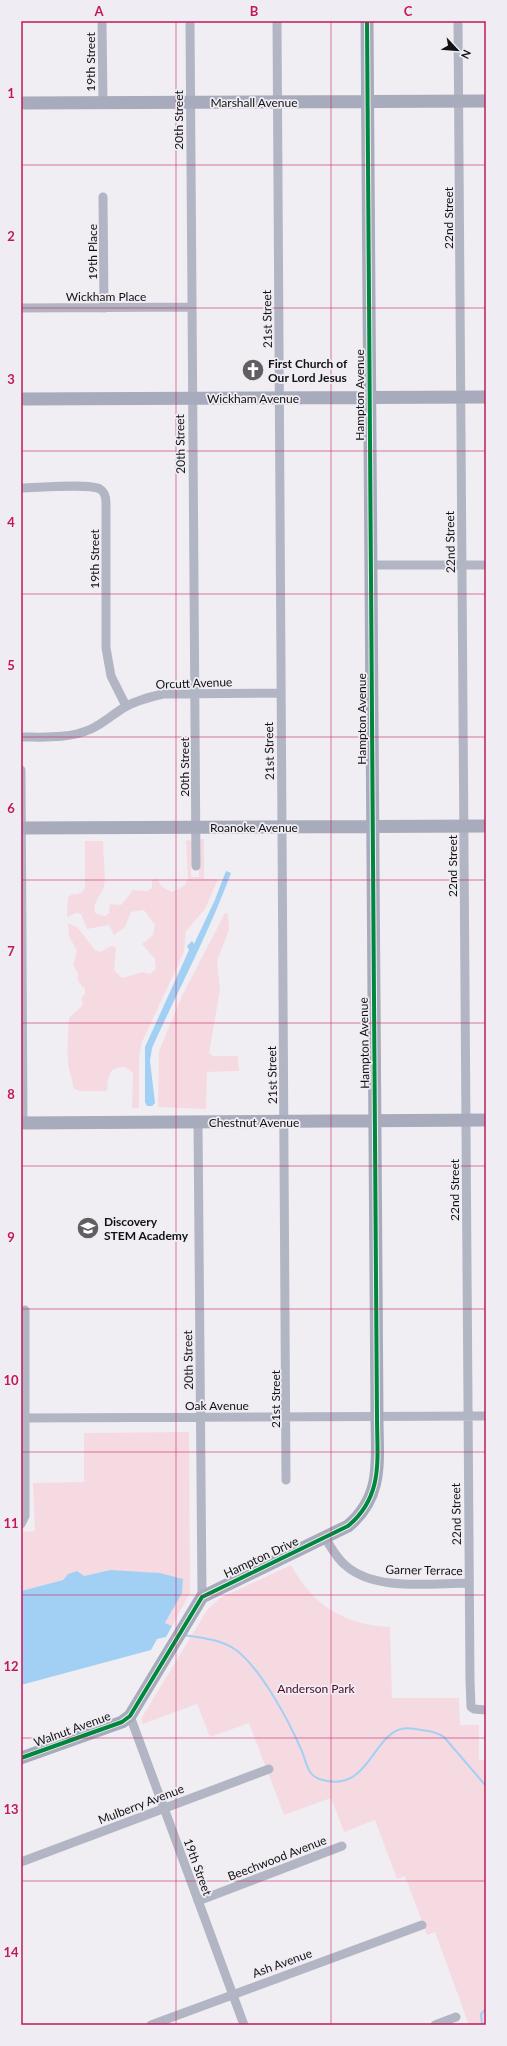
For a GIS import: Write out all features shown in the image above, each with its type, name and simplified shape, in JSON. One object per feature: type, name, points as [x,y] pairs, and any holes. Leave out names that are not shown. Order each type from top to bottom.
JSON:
[{"type":"street","name":"19th Street","points":[[102,21],[102,103]]},
{"type":"street","name":"20th Street","points":[[190,21],[196,866]]},
{"type":"street","name":"21st Street","points":[[277,21],[287,1417],[286,1480]]},
{"type":"street","name":"Hampton Avenue","points":[[367,21],[377,1417]]},
{"type":"street","name":"22nd Street","points":[[458,21],[470,1704],[474,1709],[486,1710]]},
{"type":"street","name":"Marshall Avenue","points":[[21,104],[486,101]]},
{"type":"street","name":"19th Place","points":[[104,197],[104,308]]},
{"type":"street","name":"Wickham Place","points":[[21,308],[191,307]]},
{"type":"street","name":"Wickham Avenue","points":[[21,400],[486,397]]},
{"type":"street","name":"19th Street","points":[[21,488],[89,486],[101,490],[105,494],[106,648],[111,676],[126,706]]},
{"type":"street","points":[[370,565],[486,565]]},
{"type":"street","name":"Orcutt Avenue","points":[[21,737],[57,737],[80,733],[102,723],[126,706],[157,696],[281,693]]},
{"type":"street","points":[[21,770],[22,1123]]},
{"type":"street","name":"Roanoke Avenue","points":[[21,828],[486,826]]},
{"type":"street","name":"Chestnut Avenue","points":[[22,1123],[376,1122],[486,1120]]},
{"type":"street","name":"20th Street","points":[[198,1122],[202,1597]]},
{"type":"street","points":[[21,1524],[25,1516],[23,1418],[25,1310]]},
{"type":"street","name":"Oak Avenue","points":[[23,1418],[486,1416]]},
{"type":"street","name":"Hampton Drive","points":[[202,1597],[325,1538],[354,1520],[372,1496],[377,1474],[377,1417]]},
{"type":"street","name":"Garner Terrace","points":[[325,1538],[345,1565],[371,1580],[388,1583],[469,1583]]},
{"type":"street","points":[[130,1716],[202,1597]]},
{"type":"street","name":"19th Street","points":[[130,1716],[244,2025]]},
{"type":"street","name":"Walnut Avenue","points":[[21,1758],[122,1722],[130,1716]]},
{"type":"street","name":"Mulberry Avenue","points":[[21,1862],[268,1769]]},
{"type":"street","name":"Beechwood Avenue","points":[[198,1901],[342,1846]]},
{"type":"street","name":"Ash Avenue","points":[[151,2025],[422,1925]]},
{"type":"street","points":[[435,2025],[456,2017]]},
{"type":"green space","points":[[200,839],[204,839],[204,879],[218,879],[205,909],[186,931],[184,952],[142,1042],[139,1057],[139,1108],[132,1108],[133,1073],[126,1067],[112,1070],[108,1079],[107,1091],[79,1091],[73,1088],[69,1066],[68,1029],[69,1018],[81,1007],[83,1002],[81,998],[85,994],[85,988],[79,982],[78,974],[73,965],[77,951],[69,936],[68,923],[78,928],[95,950],[100,952],[111,946],[116,947],[114,970],[122,978],[143,972],[150,974],[156,969],[155,959],[142,944],[153,935],[155,925],[144,910],[131,912],[125,927],[114,935],[109,925],[87,929],[81,914],[76,913],[67,917],[68,897],[72,894],[80,893],[85,887],[85,841],[103,841],[105,881],[94,909],[95,913],[105,916],[109,913],[110,904],[121,905],[133,890],[147,891],[152,888],[152,880],[157,879],[162,887],[172,892],[184,886],[188,879],[186,840],[192,841],[191,877],[199,877]]},
{"type":"green space","points":[[225,913],[228,914],[229,930],[217,961],[220,990],[209,1053],[213,1056],[238,1056],[239,1071],[207,1072],[206,1109],[158,1107],[159,1051],[182,996]]},
{"type":"green space","points":[[189,1432],[190,1593],[172,1626],[165,1624],[173,1609],[110,1570],[84,1576],[68,1574],[63,1580],[21,1591],[21,1532],[35,1531],[33,1483],[84,1482],[84,1433]]},
{"type":"green space","name":"Anderson Park","points":[[291,1565],[309,1591],[320,1602],[332,1610],[344,1617],[358,1622],[390,1627],[392,1698],[459,1698],[460,1725],[479,1725],[479,1760],[486,1760],[486,2025],[469,2025],[435,1932],[427,1935],[405,1876],[397,1879],[375,1820],[344,1832],[331,1798],[284,1815],[249,1723],[210,1737],[197,1704],[143,1724],[141,1719],[207,1610],[220,1598]]},
{"type":"water","points":[[226,871],[231,873],[222,895],[152,1048],[150,1061],[155,1103],[152,1106],[147,1106],[145,1102],[145,1047],[189,950],[187,946],[192,941],[194,944],[214,902]]},
{"type":"water","points":[[110,1570],[160,1573],[183,1579],[182,1593],[165,1623],[172,1626],[166,1637],[157,1639],[151,1650],[21,1685],[21,1591],[63,1580],[68,1574],[77,1571],[84,1576]]},
{"type":"waterway","points":[[184,1635],[224,1643],[236,1650],[245,1658],[264,1681],[281,1709],[295,1736],[310,1772],[316,1778],[338,1782],[350,1778],[360,1771],[391,1734],[403,1728],[408,1728],[433,1732],[444,1737],[486,1786]]},
{"type":"waterway","points":[[482,2025],[481,2014],[486,2009]]},
{"type":"cycle path","points":[[21,1758],[122,1722],[130,1716],[202,1597],[348,1526],[360,1514],[368,1502],[376,1476],[378,1448],[367,21]]},
{"type":"place","name":"First Church of Our Lord Jesus","points":[[253,370]]},
{"type":"place","name":"Discovery STEM Academy","points":[[88,1228]]}]
